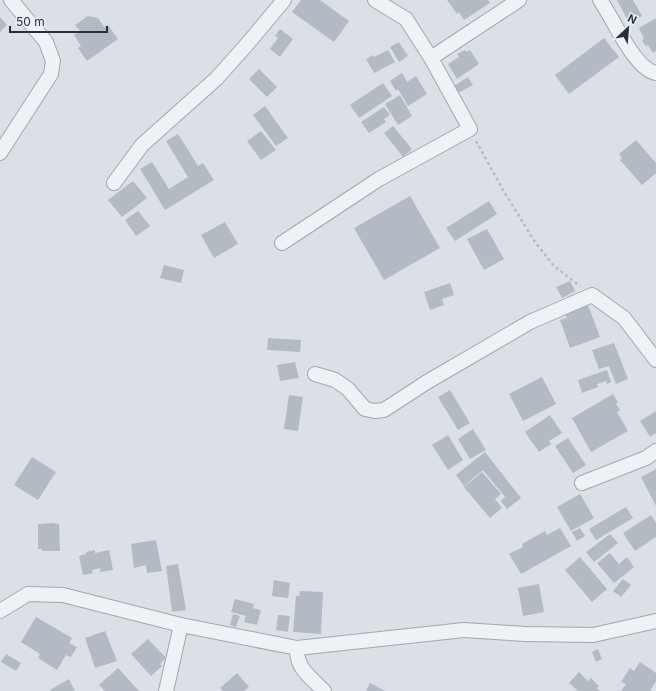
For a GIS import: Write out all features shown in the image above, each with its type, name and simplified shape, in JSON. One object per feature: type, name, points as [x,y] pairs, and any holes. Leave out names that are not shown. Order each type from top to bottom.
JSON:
[{"type":"street","points":[[0,153],[51,74],[53,61],[46,42],[11,0]]},
{"type":"street","points":[[114,183],[142,145],[217,78],[284,0]]},
{"type":"street","points":[[282,243],[379,178],[470,129],[431,58],[406,19],[375,0]]},
{"type":"street","points":[[431,58],[519,0]]},
{"type":"street","points":[[600,0],[639,63],[650,72],[656,73]]},
{"type":"street","points":[[315,374],[339,383],[348,389],[365,409],[375,411],[384,410],[427,382],[530,322],[592,295],[624,318],[656,360]]},
{"type":"street","points":[[582,483],[646,458],[656,451]]},
{"type":"street","points":[[0,611],[28,594],[63,595],[182,625],[296,648],[464,630],[525,634],[593,635],[656,621]]},
{"type":"street","points":[[166,691],[182,625]]},
{"type":"street","points":[[296,648],[296,660],[324,691]]},
{"type":"path","points":[[470,129],[503,190],[535,242],[554,266],[592,295]]},
{"type":"building","points":[[301,0],[320,0],[349,21],[334,42],[292,12]]},
{"type":"building","points":[[447,0],[488,0],[490,3],[464,20],[459,12],[457,14]]},
{"type":"building","points":[[617,0],[633,0],[642,16],[629,23]]},
{"type":"building","points":[[88,16],[98,18],[104,27],[108,25],[118,39],[87,61],[78,48],[81,46],[74,35],[80,31],[75,25]]},
{"type":"building","points":[[0,17],[7,25],[0,32]]},
{"type":"building","points":[[656,18],[656,51],[653,53],[648,45],[646,46],[642,40],[644,39],[639,28]]},
{"type":"building","points":[[280,29],[293,39],[280,57],[270,49],[278,38],[275,36]]},
{"type":"building","points":[[604,38],[619,57],[569,94],[555,75]]},
{"type":"building","points":[[399,42],[408,56],[399,62],[390,47]]},
{"type":"building","points":[[388,50],[395,62],[374,73],[366,59]]},
{"type":"building","points":[[465,50],[466,52],[470,50],[479,64],[457,79],[448,64],[459,57],[457,54]]},
{"type":"building","points":[[259,69],[277,87],[267,97],[249,79]]},
{"type":"building","points":[[402,73],[407,82],[416,76],[427,94],[408,106],[398,89],[396,91],[390,81]]},
{"type":"building","points":[[468,77],[473,85],[458,93],[454,86]]},
{"type":"building","points":[[383,83],[392,96],[359,118],[350,105]]},
{"type":"building","points":[[400,95],[412,116],[398,125],[385,104]]},
{"type":"building","points":[[265,106],[288,138],[276,146],[253,115]]},
{"type":"building","points":[[384,107],[390,115],[384,119],[386,122],[369,133],[361,122]]},
{"type":"building","points":[[393,126],[412,149],[403,157],[384,133]]},
{"type":"building","points":[[261,131],[276,150],[261,160],[247,141]]},
{"type":"building","points":[[178,134],[198,166],[203,163],[214,180],[165,210],[140,169],[152,162],[169,189],[188,177],[166,141]]},
{"type":"building","points":[[636,140],[656,163],[656,173],[642,185],[620,160],[622,158],[619,154]]},
{"type":"building","points":[[133,181],[147,198],[122,217],[108,200]]},
{"type":"building","points":[[410,196],[440,248],[384,280],[354,228]]},
{"type":"building","points":[[489,201],[497,214],[455,241],[446,228]]},
{"type":"building","points":[[138,211],[150,226],[136,236],[125,220]]},
{"type":"building","points":[[225,222],[238,244],[214,258],[201,235]]},
{"type":"building","points":[[487,229],[504,259],[484,270],[467,239]]},
{"type":"building","points":[[164,265],[184,270],[181,283],[160,278]]},
{"type":"building","points":[[570,281],[575,291],[562,298],[556,287]]},
{"type":"building","points":[[450,283],[454,295],[442,299],[444,305],[430,310],[424,292]]},
{"type":"building","points":[[588,305],[600,337],[570,348],[560,320],[567,318],[565,313]]},
{"type":"building","points":[[268,338],[301,340],[300,352],[267,350]]},
{"type":"building","points":[[614,343],[628,379],[616,384],[609,366],[599,369],[592,350]]},
{"type":"building","points":[[295,362],[299,378],[280,381],[277,365]]},
{"type":"building","points":[[607,370],[611,382],[607,384],[606,381],[597,384],[598,387],[582,393],[578,380]]},
{"type":"building","points":[[542,377],[556,404],[523,421],[509,394]]},
{"type":"building","points":[[450,390],[470,423],[458,430],[438,397]]},
{"type":"building","points":[[613,394],[618,402],[616,404],[620,410],[617,412],[628,431],[591,452],[572,418]]},
{"type":"building","points":[[289,395],[303,397],[298,431],[284,429]]},
{"type":"building","points":[[656,411],[656,433],[650,437],[640,421]]},
{"type":"building","points":[[550,415],[562,433],[549,441],[551,444],[539,452],[525,432]]},
{"type":"building","points":[[473,429],[486,450],[470,459],[458,439]]},
{"type":"building","points":[[448,435],[463,460],[448,470],[432,445]]},
{"type":"building","points":[[568,438],[586,465],[573,473],[555,446]]},
{"type":"building","points":[[485,452],[521,498],[507,509],[501,501],[505,497],[483,470],[464,486],[456,475]]},
{"type":"building","points":[[32,457],[56,472],[38,500],[14,485]]},
{"type":"building","points":[[656,469],[656,506],[641,477]]},
{"type":"building","points":[[482,472],[501,494],[495,499],[502,508],[490,518],[464,487]]},
{"type":"building","points":[[580,494],[594,518],[571,531],[557,507]]},
{"type":"building","points":[[626,507],[633,518],[596,540],[589,529]]},
{"type":"building","points":[[651,515],[656,523],[656,537],[635,551],[623,533]]},
{"type":"building","points":[[38,524],[59,524],[60,551],[42,551],[42,549],[38,549]]},
{"type":"building","points":[[560,528],[571,546],[521,574],[509,554],[523,547],[522,544],[545,531],[547,535]]},
{"type":"building","points":[[580,528],[585,536],[577,541],[572,532]]},
{"type":"building","points":[[610,534],[618,543],[594,562],[586,552]]},
{"type":"building","points":[[156,540],[162,571],[147,573],[146,565],[134,568],[131,544]]},
{"type":"building","points":[[95,550],[95,553],[109,550],[113,570],[100,572],[100,568],[92,570],[93,573],[83,575],[79,556],[86,554],[86,552]]},
{"type":"building","points":[[610,553],[619,564],[627,557],[634,567],[614,583],[597,563]]},
{"type":"building","points":[[580,557],[607,589],[592,602],[565,570]]},
{"type":"building","points":[[178,564],[186,610],[172,612],[166,566]]},
{"type":"building","points":[[623,579],[631,585],[621,597],[613,591]]},
{"type":"building","points":[[274,580],[290,583],[288,598],[272,596]]},
{"type":"building","points":[[539,584],[544,612],[523,616],[518,588]]},
{"type":"building","points":[[300,591],[323,592],[321,634],[293,632],[296,596],[299,596]]},
{"type":"building","points":[[235,599],[254,604],[253,608],[261,610],[257,625],[244,622],[246,616],[231,612]]},
{"type":"building","points":[[233,614],[240,616],[236,627],[230,625]]},
{"type":"building","points":[[278,615],[290,616],[288,632],[276,630]]},
{"type":"building","points":[[36,617],[72,638],[69,643],[77,647],[71,657],[66,655],[57,670],[38,658],[40,654],[21,642]]},
{"type":"building","points":[[105,631],[117,661],[95,668],[85,638]]},
{"type":"building","points":[[148,639],[166,658],[160,664],[162,666],[151,676],[131,654]]},
{"type":"building","points":[[598,649],[602,659],[596,662],[592,652]]},
{"type":"building","points":[[6,654],[21,663],[16,671],[1,662]]},
{"type":"building","points":[[640,662],[656,673],[656,681],[650,691],[621,691],[626,684],[621,682],[630,668],[634,671]]},
{"type":"building","points":[[118,668],[139,691],[105,691],[99,685]]},
{"type":"building","points":[[579,672],[588,681],[591,678],[599,686],[597,688],[600,691],[578,691],[569,683]]},
{"type":"building","points":[[237,673],[249,687],[244,691],[223,691],[220,688]]},
{"type":"building","points":[[69,679],[75,691],[50,690]]},
{"type":"building","points":[[370,683],[385,691],[366,691]]}]
